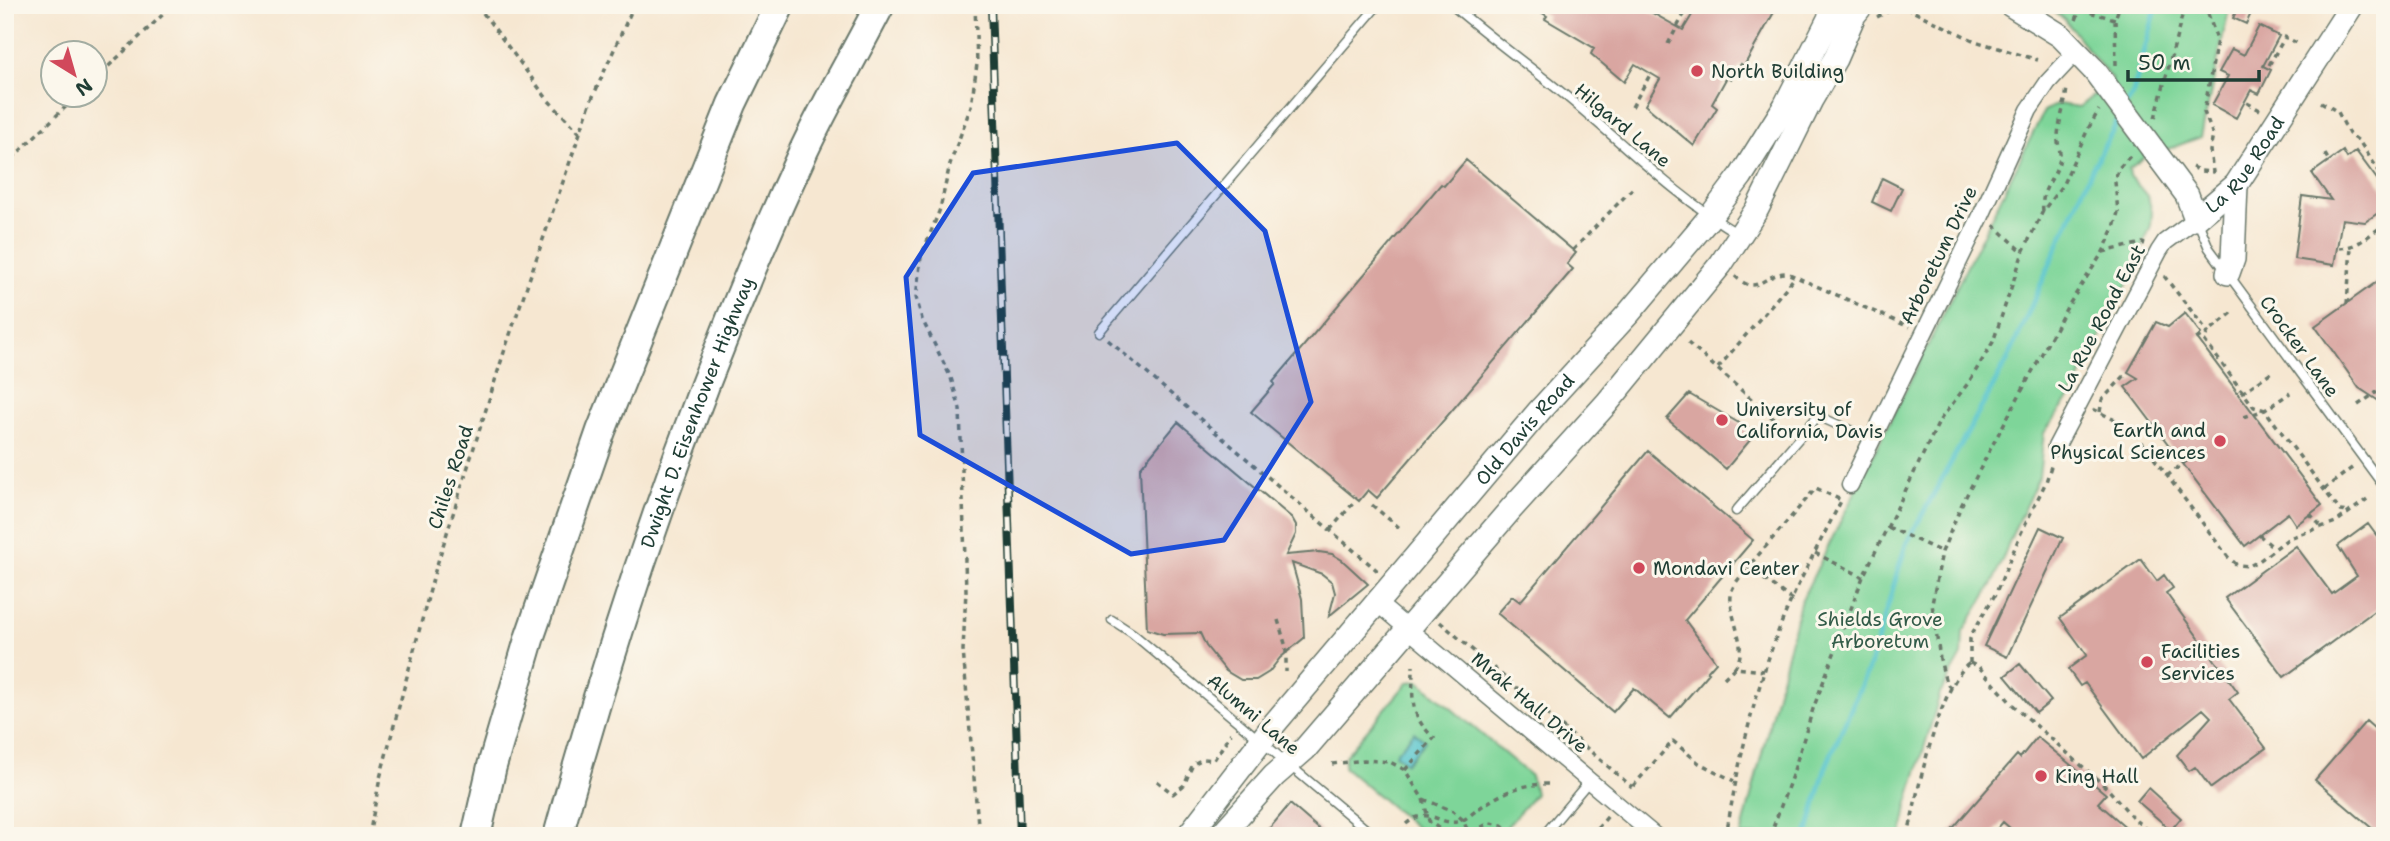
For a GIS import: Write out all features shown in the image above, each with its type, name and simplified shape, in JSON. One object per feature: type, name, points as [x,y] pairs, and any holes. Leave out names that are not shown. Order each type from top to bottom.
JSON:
[{"type":"highway","points":[[476,836],[492,766],[530,636],[601,431],[732,104],[779,5]]},
{"type":"highway","name":"Dwight D. Eisenhower Highway","points":[[558,836],[621,620],[719,347],[805,148],[880,5]]},
{"type":"street","name":"Old Davis Road","points":[[1188,836],[1261,740],[1540,410],[1628,314],[1710,217],[1741,176],[1785,106],[1836,5]]},
{"type":"street","name":"La Rue Road","points":[[2011,5],[2061,36],[2076,52],[2106,71],[2147,142],[2188,195],[2196,219],[2236,186],[2352,5]]},
{"type":"street","points":[[1220,836],[1274,776],[1305,749],[1511,509],[1607,403],[1721,264],[1758,209],[1811,100],[1835,59],[1854,15],[1867,9]]},
{"type":"street","name":"Arboretum Drive","points":[[1846,493],[1980,218],[2029,110],[2048,82],[2076,52]]},
{"type":"street","points":[[2228,273],[2234,259],[2236,186]]},
{"type":"street","name":"La Rue Road East","points":[[2056,447],[2159,251],[2165,242],[2196,219]]},
{"type":"street","name":"Mrak Hall Drive","points":[[1377,603],[1655,836]]},
{"type":"lane","points":[[1098,332],[1378,5]]},
{"type":"lane","name":"Hilgard Lane","points":[[1452,5],[1710,217],[1741,236]]},
{"type":"lane","name":"Crocker Lane","points":[[2196,219],[2209,248],[2385,488]]},
{"type":"lane","points":[[1736,511],[1818,416],[1872,440]]},
{"type":"lane","name":"Alumni Lane","points":[[1112,620],[1132,633],[1374,836]]},
{"type":"lane","points":[[1543,836],[1590,780]]},
{"type":"path","points":[[108,67],[173,5]]},
{"type":"path","points":[[477,5],[548,100],[580,133]]},
{"type":"path","name":"Chiles Road","points":[[369,836],[380,778],[435,571],[505,349],[591,101],[634,5]]},
{"type":"path","points":[[975,5],[977,64],[971,106],[950,164],[940,209],[921,257],[916,297],[922,319],[951,378],[960,409],[966,590],[963,650],[979,836]]},
{"type":"path","points":[[1668,44],[1689,5]]},
{"type":"path","points":[[2106,71],[2120,5]]},
{"type":"path","points":[[1951,688],[1940,659],[1933,604],[1942,552],[1961,506],[2066,309],[2103,252],[2118,212],[2115,182],[2118,169],[2147,142],[2185,5]]},
{"type":"path","points":[[2207,5],[2207,14],[2217,40],[2204,112],[2213,135],[2210,151],[2213,172]]},
{"type":"path","points":[[2076,20],[2081,7],[2115,19]]},
{"type":"path","points":[[1867,9],[1877,17],[1890,10],[1908,9],[1975,41],[2038,60]]},
{"type":"path","points":[[2269,65],[2286,37],[2300,44]]},
{"type":"path","points":[[1632,107],[1651,74]]},
{"type":"path","points":[[2043,211],[2045,187],[2060,157],[2057,136],[2067,101],[2067,86]]},
{"type":"path","points":[[2321,102],[2338,112],[2349,134],[2359,141],[2385,180]]},
{"type":"path","points":[[2247,103],[2262,111]]},
{"type":"path","points":[[1770,836],[1812,709],[1863,578],[1940,421],[1969,382],[1993,342],[2023,252],[2043,211],[2063,184],[2101,107]]},
{"type":"path","points":[[5,165],[64,108]]},
{"type":"path","points":[[2325,154],[2329,161]]},
{"type":"path","points":[[1573,250],[1633,188]]},
{"type":"path","points":[[1992,224],[2023,252]]},
{"type":"path","points":[[2339,248],[2351,247],[2370,238],[2373,232],[2385,225]]},
{"type":"path","points":[[2103,252],[2142,243],[2159,251]]},
{"type":"path","points":[[2347,303],[2351,247]]},
{"type":"path","points":[[1734,275],[1740,281],[1753,286],[1780,273],[1795,277],[1924,334]]},
{"type":"path","points":[[2163,274],[2208,332]]},
{"type":"path","points":[[1718,368],[1795,277]]},
{"type":"path","points":[[2193,341],[2232,313]]},
{"type":"path","points":[[1098,332],[1382,574]]},
{"type":"path","points":[[2208,332],[2204,340],[2242,393],[2254,407],[2265,410],[2340,510],[2351,512]]},
{"type":"path","points":[[1688,343],[1774,419]]},
{"type":"path","points":[[2242,393],[2274,370]]},
{"type":"path","points":[[2100,412],[2102,400],[2128,372]]},
{"type":"path","points":[[2358,405],[2376,392]]},
{"type":"path","points":[[2244,418],[2265,410],[2290,393]]},
{"type":"path","points":[[2080,403],[2129,427],[2228,557],[2238,565],[2249,566],[2259,561],[2289,538],[2322,527],[2351,512],[2370,497]]},
{"type":"path","points":[[1970,663],[1970,639],[1996,593],[2021,533],[2042,492],[2056,447]]},
{"type":"path","points":[[2167,476],[2190,458]]},
{"type":"path","points":[[2324,489],[2364,460]]},
{"type":"path","points":[[1724,678],[1739,662],[1740,652],[1730,606],[1731,593],[1748,566],[1816,488],[1846,493],[1792,600],[1764,671],[1734,781],[1726,836]]},
{"type":"path","points":[[1330,530],[1354,501]]},
{"type":"path","points":[[1372,505],[1402,530]]},
{"type":"path","points":[[2310,514],[2322,527]]},
{"type":"path","points":[[1888,527],[1942,552]]},
{"type":"path","points":[[2259,535],[2274,548]]},
{"type":"path","points":[[1815,553],[1863,578]]},
{"type":"path","points":[[1739,562],[1792,600]]},
{"type":"path","points":[[1436,618],[1632,787]]},
{"type":"path","points":[[1278,620],[1286,648],[1286,672]]},
{"type":"path","points":[[1908,836],[1922,772],[1951,688],[1962,669],[1970,663]]},
{"type":"path","points":[[1970,663],[1979,667],[2012,705],[2111,791],[2134,819],[2154,836]]},
{"type":"path","points":[[1405,770],[1434,738],[1419,724],[1412,702],[1413,666]]},
{"type":"path","points":[[1734,668],[1764,671]]},
{"type":"path","points":[[1157,781],[1173,794],[1184,785],[1193,764],[1203,759],[1214,760],[1232,731]]},
{"type":"path","points":[[1625,796],[1673,741],[1699,763],[1734,781]]},
{"type":"path","points":[[1332,764],[1364,760],[1390,762],[1405,770],[1423,799],[1429,821],[1442,831],[1469,834],[1490,823],[1502,825],[1508,830]]},
{"type":"path","points":[[1406,824],[1414,817],[1427,814],[1444,821],[1463,820],[1503,793],[1517,787],[1548,784]]},
{"type":"path","points":[[1423,799],[1453,811],[1463,820],[1469,834]]},
{"type":"path","points":[[1591,836],[1610,813]]},
{"type":"path","points":[[2003,836],[2007,831],[2014,836]]},
{"type":"highlighted area","points":[[1177,143],[1265,231],[1311,402],[1224,540],[1131,554],[920,435],[906,277],[973,173]]},
{"type":"green space","name":"Shields Grove Arboretum","points":[[2048,5],[2230,5],[2201,137],[2163,151],[2154,150],[2129,169],[2130,176],[2148,197],[2152,211],[2151,225],[2133,272],[2071,396],[2044,433],[2039,477],[1992,585],[1963,632],[1962,655],[1940,694],[1907,806],[1902,836],[1741,836],[1800,603],[2044,111],[2058,104],[2079,107],[2112,80],[2064,19]]},
{"type":"green space","points":[[1419,681],[1531,776],[1535,794],[1499,836],[1426,836],[1344,767],[1345,756],[1408,682]]},
{"type":"water","points":[[1414,732],[1425,741],[1406,763],[1395,754]]},
{"type":"building","points":[[1530,5],[1652,5],[1649,11],[1683,30],[1698,5],[1778,5],[1744,66],[1741,64],[1731,79],[1727,77],[1712,104],[1717,108],[1694,146],[1645,105],[1660,79],[1635,64],[1624,82],[1591,54],[1594,48],[1545,19],[1547,16]]},
{"type":"building","points":[[2239,5],[2255,5],[2246,24],[2233,18]]},
{"type":"building","points":[[2259,26],[2279,36],[2263,66],[2271,70],[2259,94],[2251,90],[2236,118],[2212,105],[2228,76],[2219,72],[2232,49],[2244,55]]},
{"type":"building","points":[[2343,151],[2347,158],[2356,151],[2385,190],[2385,208],[2365,222],[2342,219],[2334,265],[2294,259],[2302,196],[2331,200],[2312,173]]},
{"type":"building","points":[[1466,160],[1576,253],[1567,264],[1573,269],[1377,498],[1368,490],[1359,501],[1251,412],[1275,384],[1273,382],[1441,184],[1444,186]]},
{"type":"building","points":[[1882,178],[1902,188],[1891,211],[1872,202]]},
{"type":"building","points":[[2385,276],[2385,405],[2359,388],[2315,326]]},
{"type":"building","name":"Earth and Physical Sciences","points":[[2185,313],[2201,334],[2197,338],[2322,505],[2296,525],[2288,513],[2245,546],[2125,387],[2138,378],[2128,372],[2156,322],[2168,327]]},
{"type":"building","points":[[1689,394],[1756,433],[1726,469],[1667,419]]},
{"type":"building","points":[[1178,422],[1292,518],[1296,525],[1296,534],[1286,555],[1319,552],[1332,554],[1368,584],[1329,616],[1335,593],[1332,582],[1322,574],[1292,563],[1302,599],[1304,638],[1280,658],[1269,672],[1256,680],[1241,680],[1226,671],[1206,646],[1200,633],[1163,634],[1147,629],[1140,468]]},
{"type":"building","name":"Mondavi Center","points":[[1648,451],[1753,540],[1685,620],[1716,662],[1670,718],[1634,688],[1613,712],[1497,613],[1512,596],[1520,602]]},
{"type":"building","name":"Facilities Services","points":[[2368,524],[2385,547],[2385,603],[2284,677],[2225,598],[2296,546],[2332,594],[2357,576],[2338,546]]},
{"type":"building","points":[[2040,527],[2063,538],[2007,657],[1984,646]]},
{"type":"building","name":"Facilities Services","points":[[2141,559],[2157,581],[2164,575],[2173,588],[2166,593],[2238,692],[2229,699],[2266,748],[2211,788],[2195,767],[2189,771],[2177,755],[2211,717],[2203,709],[2141,759],[2085,683],[2080,686],[2068,669],[2087,655],[2060,618]]},
{"type":"building","points":[[2020,664],[2051,701],[2036,713],[2005,676]]},
{"type":"building","points":[[2366,721],[2385,738],[2385,836],[2381,836],[2315,780]]},
{"type":"building","name":"King Hall","points":[[2037,737],[2106,794],[2098,803],[2136,836],[2019,836],[2003,822],[1991,836],[1946,836],[2017,755],[2020,758]]},
{"type":"building","points":[[2148,788],[2181,818],[2171,830],[2137,801]]},
{"type":"building","points":[[1290,804],[1327,836],[1263,836]]},
{"type":"waterway","points":[[2128,103],[2157,5]]},
{"type":"waterway","points":[[1807,836],[1825,769],[1871,662],[1906,544],[2007,361],[2092,169],[2120,117]]},
{"type":"railway","points":[[991,5],[1020,836]]},
{"type":"place","name":"North Building","points":[[1697,71]]},
{"type":"place","name":"University of California, Davis","points":[[1722,420]]},
{"type":"place","name":"Earth and Physical Sciences","points":[[2220,441]]},
{"type":"place","name":"Mondavi Center","points":[[1639,568]]},
{"type":"place","name":"Facilities Services","points":[[2147,662]]},
{"type":"place","name":"King Hall","points":[[2041,776]]}]
